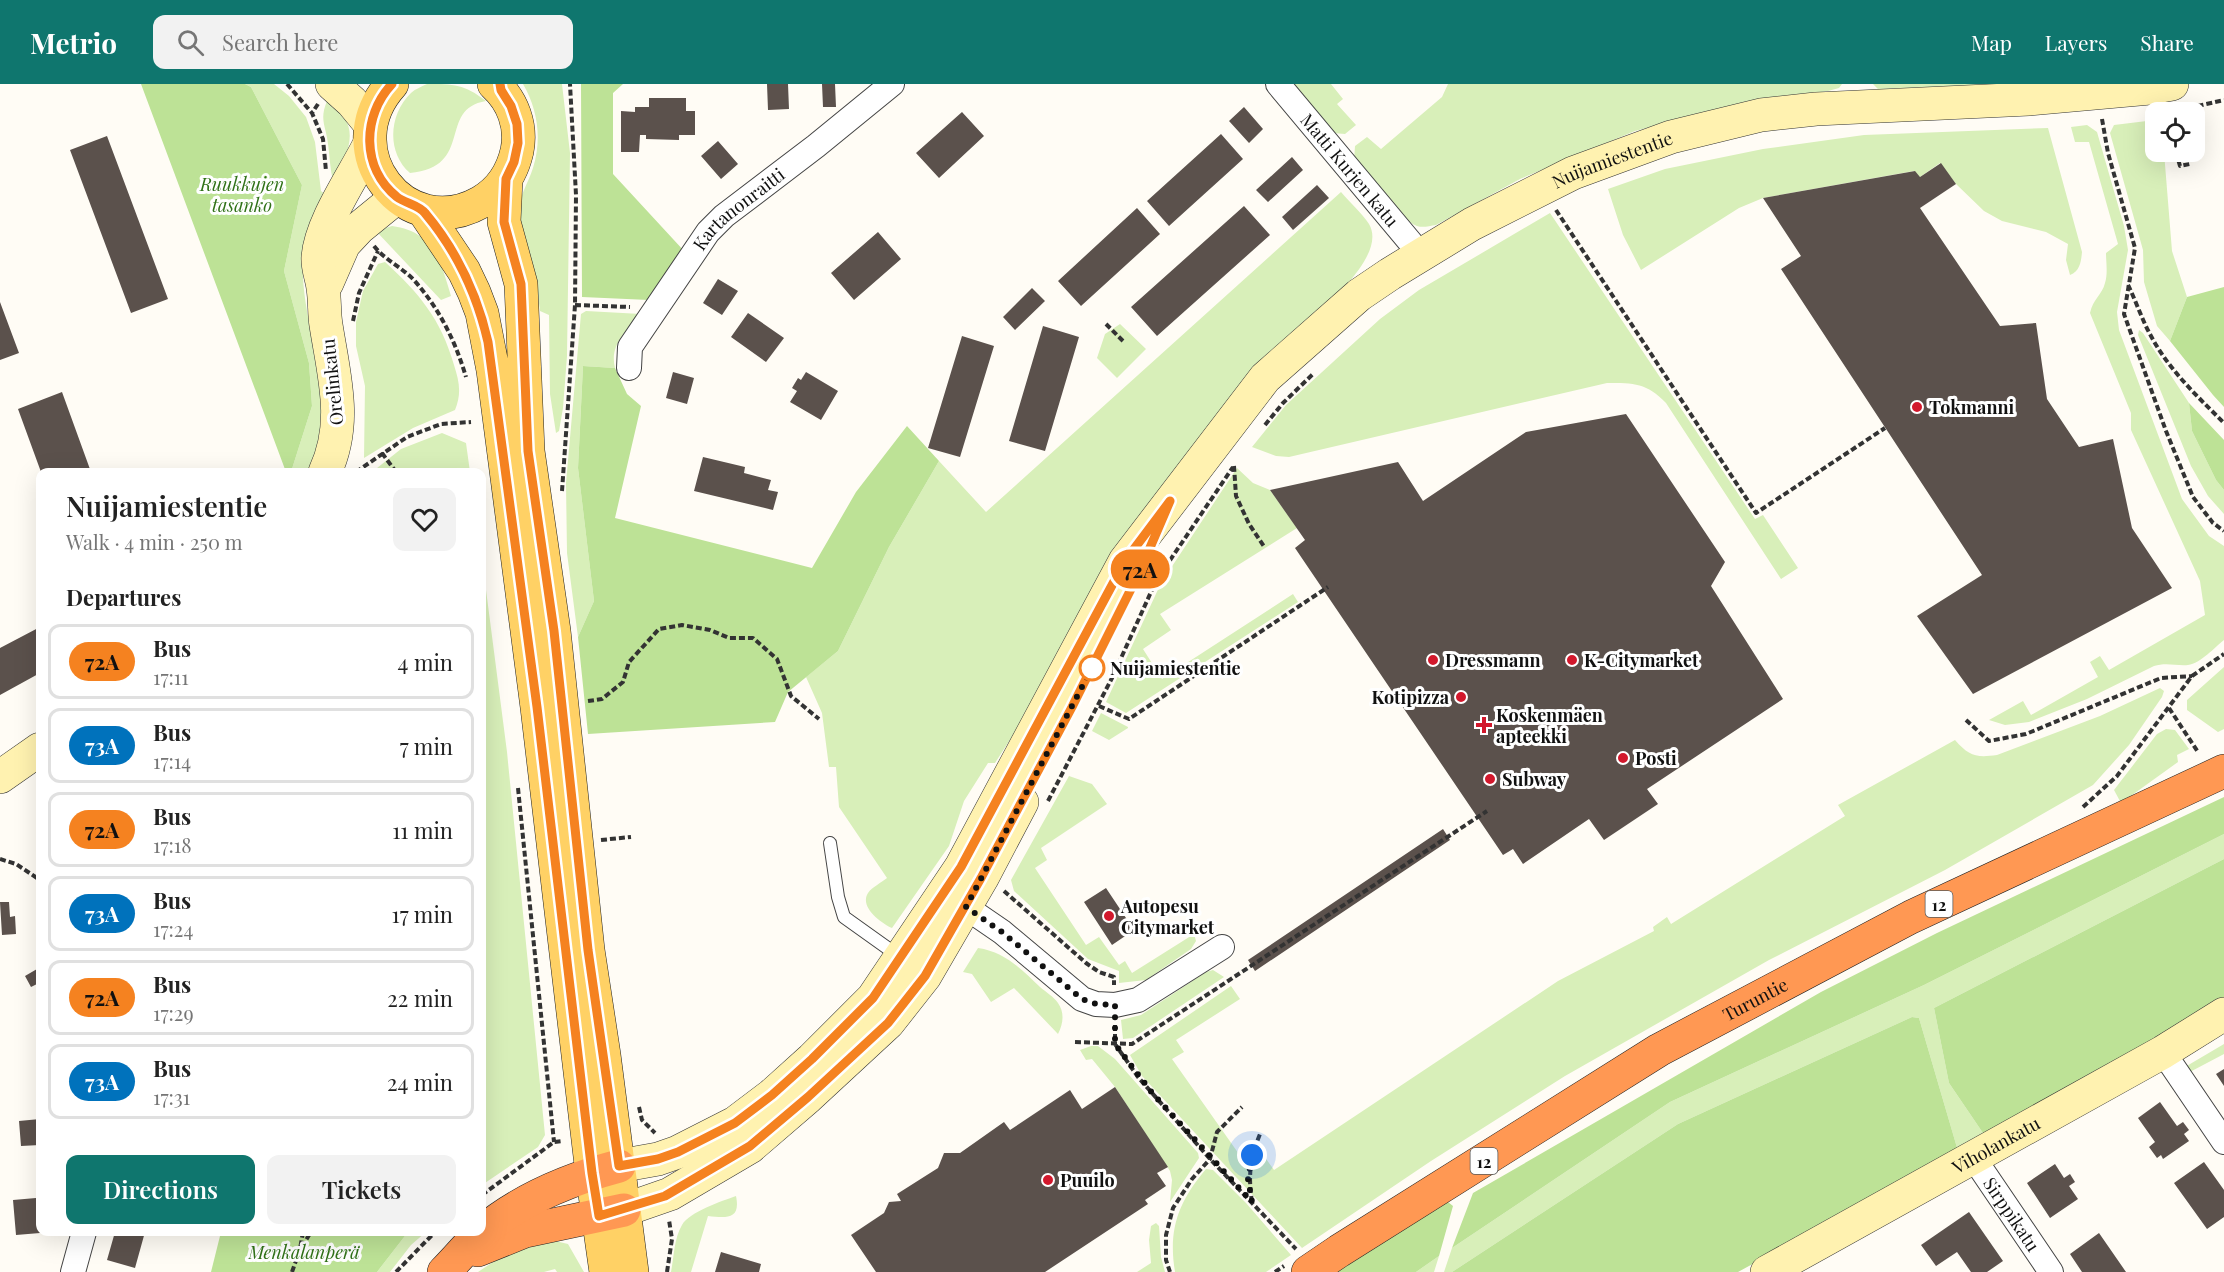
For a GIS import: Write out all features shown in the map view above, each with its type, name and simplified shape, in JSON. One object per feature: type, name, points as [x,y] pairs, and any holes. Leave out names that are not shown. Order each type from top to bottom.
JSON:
[{"type":"highway","name":"Turuntie","points":[[1303,1262],[1339,1251],[1659,1050],[2211,761]]},
{"type":"highway","points":[[486,1229],[510,1212],[572,1179],[605,1170]]},
{"type":"highway","points":[[449,1267],[505,1238],[525,1231],[612,1213]]},
{"type":"highway","points":[[449,1267],[478,1236]]},
{"type":"main road","points":[[370,135],[378,103],[392,84]]},
{"type":"main road","points":[[410,203],[447,213],[470,208],[490,196],[506,179],[514,162],[518,143],[517,124],[511,106],[499,86]]},
{"type":"main road","name":"Nuijamiestentie","points":[[605,1170],[658,1159],[700,1142],[735,1123],[772,1095],[873,998],[913,967],[966,907],[961,867],[1125,561],[1265,378],[1359,295],[1472,224],[1573,173],[1671,137],[1753,117],[1816,109],[2028,92],[2150,88],[2173,97]]},
{"type":"main road","points":[[325,94],[352,102],[370,135],[378,174],[410,203],[464,271],[482,313],[493,370],[537,707],[605,1170],[612,1213],[632,1272]]},
{"type":"main road","name":"Orelinkatu","points":[[326,468],[338,434],[339,416],[324,290],[318,260],[320,243],[370,135]]},
{"type":"main road","points":[[506,179],[504,222],[521,284],[528,451],[554,631],[588,950],[605,1170]]},
{"type":"main road","name":"Orelinkatu","points":[[324,290],[344,244],[359,228],[410,203]]},
{"type":"main road","points":[[0,777],[36,752]]},
{"type":"main road","name":"Nuijamiestentie","points":[[612,1213],[672,1212],[808,1097],[888,1023],[913,967]]},
{"type":"main road","name":"Viholankatu","points":[[1767,1272],[2163,1052],[2224,1014]]},
{"type":"main road","points":[[606,1272],[612,1213]]},
{"type":"street","name":"Kartanonraitti","points":[[629,368],[630,347],[708,232],[724,216],[892,84]]},
{"type":"street","name":"Matti Kurjen katu","points":[[1278,84],[1421,255]]},
{"type":"street","points":[[966,907],[1082,999],[1096,1004],[1115,1005],[1138,1000],[1222,947]]},
{"type":"street","points":[[2163,1052],[2224,1142]]},
{"type":"street","name":"Sirppikatu","points":[[1973,1157],[2051,1272]]},
{"type":"street","points":[[73,1272],[83,1236]]},
{"type":"lane","points":[[830,843],[838,897],[844,917],[913,967]]},
{"type":"path","points":[[287,84],[312,113],[323,139],[329,187],[338,204]]},
{"type":"path","points":[[562,493],[575,305],[576,195],[570,84]]},
{"type":"path","points":[[312,113],[325,94]]},
{"type":"path","points":[[2173,97],[2224,100]]},
{"type":"path","points":[[2092,119],[2113,118]]},
{"type":"path","points":[[2102,119],[2108,153],[2135,248],[2127,284],[2124,314],[2166,431],[2193,497],[2213,523],[2224,531]]},
{"type":"path","points":[[2179,162],[2180,166],[2190,164]]},
{"type":"path","points":[[1562,203],[1554,207],[1756,513],[1886,428]]},
{"type":"path","points":[[359,228],[378,251],[412,278],[438,310],[458,353],[469,387]]},
{"type":"path","points":[[2127,284],[2149,334],[2161,353],[2192,391],[2224,423]]},
{"type":"path","points":[[575,305],[655,309]]},
{"type":"path","points":[[1106,324],[1124,342]]},
{"type":"path","points":[[1262,429],[1282,403],[1319,368]]},
{"type":"path","points":[[470,410],[473,431]]},
{"type":"path","points":[[361,468],[407,437],[441,424],[471,422]]},
{"type":"path","points":[[382,453],[393,468]]},
{"type":"path","points":[[1047,804],[1099,706],[1156,581],[1237,460]]},
{"type":"path","points":[[1234,465],[1236,496],[1249,524],[1265,548]]},
{"type":"path","points":[[1099,706],[1129,719],[1328,587]]},
{"type":"path","points":[[578,703],[602,699],[623,682],[629,662],[659,630],[682,625],[710,630],[729,638],[753,638],[777,659],[791,696],[819,719]]},
{"type":"path","points":[[2076,813],[2117,776],[2192,676],[2224,654]]},
{"type":"path","points":[[1966,720],[1989,741],[2025,734],[2161,678],[2192,676]]},
{"type":"path","points":[[2169,708],[2211,761]]},
{"type":"path","points":[[488,1190],[554,1142],[518,787]]},
{"type":"path","points":[[1076,1042],[1132,1044],[1487,811]]},
{"type":"path","points":[[594,840],[631,837]]},
{"type":"path","points":[[0,859],[16,864],[36,877]]},
{"type":"path","points":[[1003,891],[1005,884]]},
{"type":"path","points":[[966,907],[1003,891]]},
{"type":"path","points":[[1003,891],[1086,963],[1099,972],[1114,977],[1115,1044],[1138,1077],[1210,1159],[1252,1202],[1303,1262]]},
{"type":"path","points":[[638,1098],[642,1120],[657,1134],[658,1159]]},
{"type":"path","points":[[1170,1272],[1167,1260],[1167,1235],[1173,1208],[1192,1179],[1210,1159],[1217,1132],[1242,1107]]},
{"type":"path","points":[[1252,1202],[1248,1179],[1252,1155],[1260,1134]]},
{"type":"path","points":[[667,1272],[672,1239],[672,1212]]},
{"type":"path","points":[[292,1272],[302,1236]]},
{"type":"path","points":[[300,1249],[308,1236]]},
{"type":"path","points":[[396,1272],[431,1236]]},
{"type":"green space","name":"Ruukkujen tasanko","points":[[141,84],[245,84],[251,87],[302,185],[284,271],[309,363],[312,406],[292,468],[285,468]]},
{"type":"green space","points":[[245,84],[274,84],[289,96],[306,117],[315,142],[321,191],[325,194],[313,225],[303,267],[305,300],[318,365],[322,409],[321,431],[312,466],[309,468],[292,468],[312,406],[309,363],[284,271],[302,185],[251,87]]},
{"type":"green space","points":[[427,84],[458,86],[486,101],[471,106],[463,115],[450,150],[442,160],[430,169],[410,173],[397,155],[393,133],[395,122],[404,102],[413,92]]},
{"type":"green space","points":[[523,84],[562,84],[570,153],[567,356],[563,408],[559,431],[556,433],[550,394],[549,315],[540,311],[534,270],[519,219],[520,200],[533,168],[538,136],[535,114]]},
{"type":"green space","points":[[581,84],[623,84],[613,93],[613,174],[685,252],[649,300],[582,297]]},
{"type":"green space","points":[[1292,84],[1331,84],[1343,99],[1337,104],[1356,125],[1345,134],[1333,133]]},
{"type":"green space","points":[[1448,84],[1842,84],[1839,88],[1828,91],[1730,106],[1635,131],[1520,179],[1436,225],[1419,227],[1401,215],[1354,161],[1355,146],[1367,137],[1381,149],[1442,97]]},
{"type":"green space","points":[[1873,84],[2011,84],[2007,87],[1878,89]]},
{"type":"green space","points":[[327,101],[346,119],[350,139],[348,150],[334,184],[323,118]]},
{"type":"green space","points":[[2145,121],[2145,162],[2165,162],[2172,251],[2187,297],[2170,341],[2157,326],[2144,282],[2143,250],[2110,133],[2114,125]]},
{"type":"green space","points":[[2087,125],[2097,132],[2124,226],[2128,250],[2117,312],[2119,330],[2182,499],[2209,536],[2224,546],[2224,640],[2193,664],[2154,666],[2087,699],[2029,722],[2005,725],[1989,720],[2023,701],[2031,715],[2098,677],[2090,662],[2100,656],[2109,670],[2205,615],[2200,581],[2131,430],[2131,413],[2090,313],[2105,283],[2106,253],[2118,244],[2089,142],[2075,142],[2071,127]]},
{"type":"green space","points":[[2048,128],[2082,252],[2078,269],[2070,275],[2066,260],[2068,244],[2046,232],[2002,221],[1984,211],[1956,184],[1940,163],[1920,177],[1914,171],[1763,198],[1739,208],[1641,270],[1623,235],[1608,189],[1665,169],[1763,149],[1864,135]]},
{"type":"green space","points":[[1341,192],[1369,224],[1372,235],[1371,246],[1366,258],[1349,282],[1324,310],[1049,679],[995,763],[988,763],[964,801],[949,846],[892,928],[887,926],[872,914],[866,904],[866,898],[874,887],[887,878],[839,807],[836,767],[829,767],[822,713],[806,677],[838,651],[889,547],[939,461],[986,512]]},
{"type":"green space","points":[[1550,213],[1755,519],[1763,515],[1798,568],[1781,579],[1666,403],[1653,391],[1640,385],[1607,383],[1289,457],[1276,456],[1252,447],[1286,405],[1380,319],[1419,290]]},
{"type":"green space","points":[[392,226],[406,229],[426,241],[439,260],[451,296],[441,300],[376,231]]},
{"type":"green space","points":[[385,262],[418,296],[443,334],[456,371],[459,387],[458,398],[455,410],[413,428],[364,458],[365,386],[356,346],[356,322],[363,291],[378,264]]},
{"type":"green space","points":[[2224,287],[2224,407],[2170,341],[2187,297]]},
{"type":"green space","points":[[586,311],[641,314],[620,338],[615,352],[615,368],[583,366],[578,468],[594,601],[578,637],[567,553],[566,483],[581,314]]},
{"type":"green space","points":[[1120,324],[1146,349],[1117,378],[1097,358],[1105,334]]},
{"type":"green space","points":[[2139,330],[2189,403],[2192,431],[2216,480],[2224,490],[2224,514],[2208,496],[2191,466],[2138,335]]},
{"type":"green space","points":[[583,366],[615,368],[627,394],[641,406],[615,518],[812,568],[856,492],[907,426],[939,461],[889,547],[838,651],[788,692],[775,722],[588,734],[578,637],[594,601],[578,468]]},
{"type":"green space","points":[[2189,403],[2224,440],[2224,490],[2216,480],[2192,431]]},
{"type":"green space","points":[[442,433],[466,443],[469,468],[377,468],[401,449]]},
{"type":"green space","points":[[1237,468],[1253,483],[1270,490],[1297,528],[1160,614],[1171,630],[1143,649],[1162,679],[1293,594],[1298,602],[1126,713],[1106,702],[1161,583]]},
{"type":"green space","points":[[486,590],[507,752],[545,1135],[538,1147],[486,1182]]},
{"type":"green space","points":[[2224,667],[2224,729],[2218,732],[2187,710],[2187,700]]},
{"type":"green space","points":[[2160,688],[2164,691],[2162,697],[2129,745],[2093,785],[1945,870],[1769,960],[1565,1076],[1431,1161],[1302,1248],[1142,1076],[1130,1055],[1231,986],[1240,999],[1176,1040],[1184,1052],[1172,1059],[1241,1157],[1257,1146],[1274,1170],[1558,981],[1654,931],[1653,927],[1667,917],[1671,924],[1845,816],[1838,805],[1955,740],[1973,755],[1997,755],[2100,716]]},
{"type":"green space","points":[[1101,713],[1128,728],[1109,740],[1092,731]]},
{"type":"green space","points":[[2166,729],[2175,730],[2189,749],[2177,755],[2178,762],[2121,803],[2114,790],[2157,734]]},
{"type":"green space","points":[[1069,776],[1092,784],[1107,804],[1041,848],[1047,860],[1035,868],[1086,945],[1099,937],[1119,965],[1125,961],[1132,973],[1194,934],[1196,941],[1191,949],[1146,980],[1119,983],[1119,971],[1088,959],[1014,891],[1011,880]]},
{"type":"green space","points":[[2224,797],[2224,834],[1924,985],[1670,1102],[1452,1248],[1473,1193],[1821,992],[1937,933]]},
{"type":"green space","points":[[2224,834],[2224,859],[1934,1008],[1949,1083],[1985,1136],[1958,1151],[1919,1018],[1912,1017],[1678,1124],[1452,1272],[1444,1272],[1452,1248],[1670,1102],[1924,985]]},
{"type":"green space","points":[[2224,859],[2224,998],[1985,1136],[1949,1083],[1934,1008]]},
{"type":"green space","points":[[978,948],[996,953],[1012,962],[1056,1001],[1062,1015],[1058,1034],[1014,988],[991,1002],[972,974],[963,972]]},
{"type":"green space","points":[[1213,970],[1224,977],[1133,1038],[1123,1039],[1121,1020],[1141,1015],[1206,972]]},
{"type":"green space","points":[[1912,1017],[1919,1018],[1958,1151],[1738,1272],[1452,1272],[1678,1124]]},
{"type":"green space","points":[[2224,1044],[2224,1054],[2188,1073],[2185,1067]]},
{"type":"green space","points":[[1098,1046],[1115,1059],[1198,1153],[1199,1158],[1170,1202],[1172,1180],[1170,1171],[1115,1087],[1092,1059],[1086,1060],[1080,1050]]},
{"type":"green space","points":[[1206,1169],[1213,1170],[1246,1203],[1291,1255],[1266,1272],[1175,1272],[1173,1243],[1177,1217],[1188,1193]]},
{"type":"green space","points":[[736,1196],[736,1210],[731,1216],[708,1216],[691,1272],[671,1272],[677,1236],[686,1220],[706,1207]]},
{"type":"green space","points":[[1442,1202],[1448,1202],[1453,1206],[1439,1256],[1416,1272],[1336,1272]]},
{"type":"green space","points":[[1156,1223],[1159,1226],[1161,1257],[1165,1272],[1137,1272],[1151,1263],[1149,1240],[1151,1226]]},
{"type":"green space","name":"Menkalanperä","points":[[220,1236],[405,1236],[377,1272],[211,1272]]},
{"type":"green space","points":[[405,1236],[421,1236],[411,1245],[390,1272],[377,1272]]},
{"type":"green space","points":[[551,1240],[568,1244],[584,1272],[557,1272],[555,1269],[544,1272],[478,1272],[508,1252]]},
{"type":"green space","points":[[1439,1256],[1434,1272],[1416,1272]]},
{"type":"building","points":[[767,84],[788,84],[789,109],[768,110]]},
{"type":"building","points":[[822,84],[835,84],[836,107],[823,107]]},
{"type":"building","points":[[649,98],[686,98],[686,111],[695,111],[695,135],[679,135],[679,140],[646,139],[646,135],[640,135],[639,152],[621,152],[621,111],[635,112],[635,107],[649,107]]},
{"type":"building","points":[[1244,107],[1263,129],[1249,143],[1229,121]]},
{"type":"building","points":[[962,112],[984,136],[939,178],[916,153]]},
{"type":"building","points":[[1221,134],[1243,159],[1169,226],[1147,201]]},
{"type":"building","points":[[107,136],[168,299],[131,313],[70,150]]},
{"type":"building","points":[[718,141],[738,164],[721,179],[701,156]]},
{"type":"building","points":[[1292,157],[1303,170],[1268,202],[1256,190]]},
{"type":"building","points":[[1941,163],[1956,184],[1920,208],[2000,326],[2036,323],[2047,399],[2079,447],[2113,439],[2132,528],[2172,588],[1973,694],[1917,616],[1982,575],[1781,269],[1801,256],[1763,198],[1915,171],[1920,177]]},
{"type":"building","points":[[1317,185],[1329,198],[1293,230],[1282,217]]},
{"type":"building","points":[[1244,206],[1270,235],[1157,336],[1131,307]]},
{"type":"building","points":[[1137,208],[1160,234],[1081,306],[1058,281]]},
{"type":"building","points":[[878,232],[901,259],[854,300],[831,273]]},
{"type":"building","points":[[718,279],[738,291],[722,315],[703,303]]},
{"type":"building","points":[[1032,288],[1045,301],[1015,330],[1003,317]]},
{"type":"building","points":[[0,302],[19,353],[0,360]]},
{"type":"building","points":[[748,313],[784,338],[766,362],[731,337]]},
{"type":"building","points":[[1043,326],[1079,337],[1045,451],[1009,441]]},
{"type":"building","points":[[962,336],[994,346],[960,457],[928,448]]},
{"type":"building","points":[[673,372],[694,378],[687,404],[666,398]]},
{"type":"building","points":[[806,372],[838,391],[821,420],[790,402],[797,391],[792,388],[798,378],[801,380]]},
{"type":"building","points":[[62,392],[90,468],[40,468],[18,409]]},
{"type":"building","name":"K-Citymarket","points":[[1626,414],[1725,562],[1711,586],[1783,699],[1647,789],[1658,804],[1604,840],[1589,819],[1523,864],[1513,849],[1503,855],[1295,548],[1305,540],[1270,490],[1398,462],[1423,501],[1526,432]]},
{"type":"building","points":[[703,457],[745,467],[744,473],[771,480],[768,490],[778,492],[773,510],[694,491]]},
{"type":"building","points":[[36,629],[36,675],[0,695],[0,648]]},
{"type":"building","points":[[1443,829],[1450,840],[1255,971],[1248,960]]},
{"type":"building","name":"Autopesu Citymarket","points":[[1106,888],[1134,930],[1112,945],[1084,902]]},
{"type":"building","points":[[0,902],[9,902],[10,917],[15,916],[16,934],[2,935]]},
{"type":"building","points":[[36,970],[36,984],[31,987],[25,976]]},
{"type":"building","points":[[2224,1069],[2224,1086],[2216,1074]]},
{"type":"building","name":"Puuilo","points":[[1115,1087],[1168,1167],[1157,1173],[1166,1186],[1145,1200],[1148,1204],[1045,1272],[876,1272],[851,1235],[884,1213],[889,1202],[901,1201],[897,1194],[938,1168],[944,1153],[960,1153],[1004,1122],[1010,1130],[1070,1090],[1082,1109]]},
{"type":"building","points":[[2160,1102],[2177,1126],[2183,1122],[2189,1130],[2184,1134],[2189,1141],[2163,1159],[2161,1155],[2157,1158],[2149,1147],[2155,1142],[2138,1118]]},
{"type":"building","points":[[36,1119],[36,1145],[21,1146],[19,1121]]},
{"type":"building","points":[[2204,1162],[2224,1190],[2224,1217],[2207,1229],[2174,1183]]},
{"type":"building","points":[[2055,1164],[2064,1178],[2070,1174],[2075,1182],[2069,1186],[2078,1199],[2050,1218],[2027,1183]]},
{"type":"building","points":[[36,1198],[36,1233],[16,1235],[13,1200]]},
{"type":"building","points":[[1969,1212],[2003,1261],[1987,1272],[1971,1272],[1957,1252],[1936,1266],[1921,1245]]},
{"type":"building","points":[[2099,1233],[2126,1272],[2082,1272],[2070,1254]]},
{"type":"building","points":[[114,1236],[144,1236],[135,1268],[107,1260]]},
{"type":"building","points":[[721,1252],[761,1264],[759,1272],[715,1272]]},
{"type":"bus line","name":"72A","points":[[392,84],[378,103],[370,124],[369,146],[372,160],[386,186],[397,197],[423,210],[450,248],[474,292],[482,313],[488,342],[537,707],[599,1216],[665,1196],[750,1146],[808,1097],[888,1023],[925,976],[981,878],[1072,707],[1140,571],[1170,501],[1125,561],[961,867],[873,998],[812,1059],[772,1095],[735,1123],[678,1152],[658,1159],[619,1166],[588,950],[554,631],[528,451],[521,284],[504,222],[506,179],[514,162],[518,143],[517,124],[500,84]]},
{"type":"place","name":"Tokmanni","points":[[1917,407]]},
{"type":"place","name":"Dressmann","points":[[1433,660]]},
{"type":"place","name":"K-Citymarket","points":[[1572,660]]},
{"type":"place","name":"Nuijamiestentie","points":[[1092,668]]},
{"type":"place","name":"Kotipizza","points":[[1461,697]]},
{"type":"place","name":"Koskenmäen apteekki","points":[[1484,725]]},
{"type":"place","name":"Posti","points":[[1623,758]]},
{"type":"place","name":"Subway","points":[[1490,779]]},
{"type":"place","name":"Autopesu Citymarket","points":[[1109,916]]},
{"type":"place","name":"Puuilo","points":[[1048,1180]]},
{"type":"route","points":[[1092,668],[966,907],[1002,932],[1082,999],[1096,1004],[1115,1005],[1115,1044],[1138,1077],[1210,1159],[1252,1202],[1248,1179],[1252,1155]]}]
